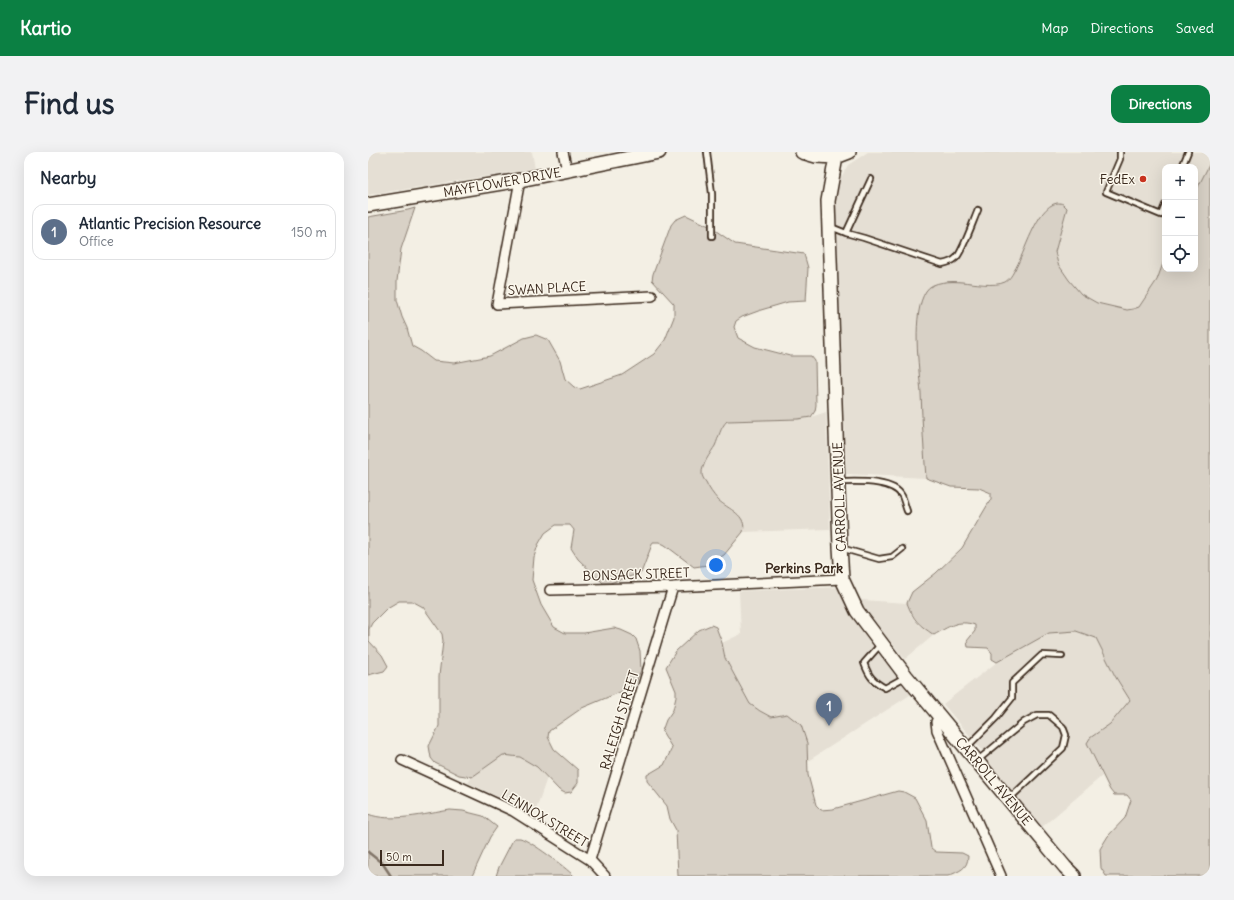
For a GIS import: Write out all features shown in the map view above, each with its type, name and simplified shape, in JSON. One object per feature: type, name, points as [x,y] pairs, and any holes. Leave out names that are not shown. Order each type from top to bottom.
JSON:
[{"type":"street","points":[[563,152],[567,170]]},
{"type":"street","name":"MAYFLOWER DRIVE","points":[[368,205],[520,180],[659,152]]},
{"type":"street","points":[[802,152],[836,157],[849,152]]},
{"type":"street","name":"CARROLL AVENUE","points":[[836,157],[828,201],[842,579],[857,611],[881,644],[977,762],[1074,876]]},
{"type":"street","name":"SWAN PLACE","points":[[520,180],[497,304],[652,296]]},
{"type":"street","name":"BONSACK STREET","points":[[550,590],[673,587],[842,579]]},
{"type":"street","name":"RALEIGH STREET","points":[[590,860],[673,587]]},
{"type":"street","points":[[939,716],[936,722],[937,730],[1000,876]]},
{"type":"street","name":"LENNOX STREET","points":[[402,760],[513,811],[590,860],[605,876]]},
{"type":"lane","points":[[708,152],[712,194],[712,236]]},
{"type":"lane","points":[[1120,152],[1120,160],[1106,192],[1160,215],[1162,211]]},
{"type":"lane","points":[[1183,164],[1188,152]]},
{"type":"lane","points":[[846,233],[871,179]]},
{"type":"lane","points":[[829,226],[846,233],[942,264],[952,261],[959,256],[978,210]]},
{"type":"lane","points":[[838,482],[871,482],[892,487],[902,495],[907,511]]},
{"type":"lane","points":[[840,547],[879,559],[892,557],[902,549]]},
{"type":"lane","points":[[881,644],[864,663],[874,681],[885,688],[906,676]]},
{"type":"lane","points":[[966,748],[996,718],[1012,698],[1012,683],[1042,654],[1062,656]]},
{"type":"lane","points":[[977,762],[1024,722],[1037,715],[1049,715],[1063,727],[1066,734],[1063,748],[1008,799]]},
{"type":"shaded area","points":[[368,152],[532,152],[535,169],[368,195]]},
{"type":"shaded area","points":[[868,152],[1210,152],[1210,163],[1198,187],[1198,164],[1162,164],[1162,266],[1157,280],[1139,307],[1127,310],[1097,303],[1081,294],[1069,280],[1058,264],[1055,252],[1067,208],[1063,204],[1057,203],[1046,209],[1015,270],[1008,280],[1003,283],[991,284],[960,282],[918,339],[926,478],[846,474],[835,188],[848,165]]},
{"type":"shaded area","points":[[1210,163],[1210,876],[1106,876],[1101,868],[1100,849],[1108,836],[1125,818],[1131,800],[1127,795],[1114,795],[1110,790],[1087,743],[1090,738],[1110,724],[1130,700],[1115,676],[1096,638],[1076,631],[1049,633],[997,662],[992,659],[992,653],[988,648],[968,647],[967,641],[975,631],[975,625],[969,623],[958,623],[934,635],[917,622],[907,603],[912,592],[936,573],[962,548],[991,499],[991,493],[979,488],[951,487],[926,478],[917,327],[921,301],[926,291],[933,285],[942,282],[996,284],[1009,279],[1037,222],[1050,206],[1057,203],[1063,204],[1067,208],[1055,252],[1058,264],[1069,280],[1081,294],[1097,303],[1127,310],[1139,307],[1157,280],[1162,266],[1162,272],[1198,272],[1198,187]]},
{"type":"shaded area","points":[[415,208],[401,249],[397,281],[397,300],[412,346],[434,361],[454,363],[490,356],[524,338],[536,335],[548,340],[560,361],[565,379],[574,387],[580,389],[622,375],[654,354],[665,340],[674,317],[674,304],[652,280],[671,225],[675,220],[686,215],[709,226],[735,244],[804,254],[808,268],[806,301],[788,302],[761,310],[742,317],[736,321],[734,327],[738,338],[755,347],[790,356],[811,356],[815,361],[816,405],[815,411],[811,417],[798,419],[727,421],[723,427],[715,446],[705,463],[702,474],[703,478],[718,500],[736,513],[743,521],[743,532],[724,555],[708,565],[694,567],[665,545],[659,542],[653,542],[641,573],[610,583],[603,583],[578,559],[571,548],[574,530],[570,525],[556,525],[545,533],[538,545],[534,557],[532,580],[541,605],[554,627],[565,633],[584,633],[614,628],[632,635],[636,639],[640,651],[641,670],[636,682],[625,690],[582,708],[549,731],[548,737],[554,749],[578,770],[578,783],[571,792],[565,793],[559,790],[537,767],[520,757],[503,755],[472,777],[459,775],[435,763],[431,758],[429,746],[439,726],[439,676],[443,641],[442,634],[423,607],[412,601],[399,601],[387,608],[372,623],[369,629],[369,641],[382,655],[388,666],[384,671],[368,675],[368,217]]},
{"type":"shaded area","points":[[826,412],[830,529],[743,532],[744,528],[736,512],[720,501],[711,492],[702,475],[702,468],[716,443],[723,425],[727,421],[798,419],[811,417]]},
{"type":"shaded area","points":[[841,587],[857,624],[913,693],[808,761],[807,743],[787,714],[771,717],[750,704],[725,658],[722,643],[741,634],[739,591]]},
{"type":"shaded area","points":[[858,599],[907,603],[911,615],[919,625],[934,635],[905,659]]},
{"type":"shaded area","points":[[711,625],[716,627],[722,643],[725,658],[750,704],[771,717],[787,714],[801,725],[807,743],[808,775],[816,805],[821,810],[833,809],[898,791],[904,792],[915,798],[927,821],[931,848],[936,852],[962,853],[968,856],[965,867],[948,876],[678,876],[676,830],[670,819],[667,806],[647,781],[647,775],[664,765],[672,748],[662,731],[666,720],[673,710],[676,697],[676,691],[666,667],[676,651],[699,630]]},
{"type":"shaded area","points":[[1076,631],[1096,638],[1115,676],[1130,700],[1110,724],[1090,738],[1087,743],[1102,776],[1042,827],[985,759],[987,756],[943,704],[997,662],[1049,633]]},
{"type":"shaded area","points":[[503,755],[520,757],[537,767],[547,778],[534,815],[468,783],[472,777]]},
{"type":"shaded area","points":[[450,810],[463,811],[483,816],[497,827],[490,837],[472,876],[368,876],[368,814],[377,817],[397,818]]},
{"type":"shaded area","points":[[514,838],[525,840],[540,849],[574,876],[496,876]]},
{"type":"waterway","points":[[368,852],[383,864],[391,876]]},
{"type":"place","name":"FedEx","points":[[1143,179]]},
{"type":"place","name":"Atlantic Precision Resource","points":[[829,726]]},
{"type":"district","name":"Perkins Park","points":[[804,568]]}]
